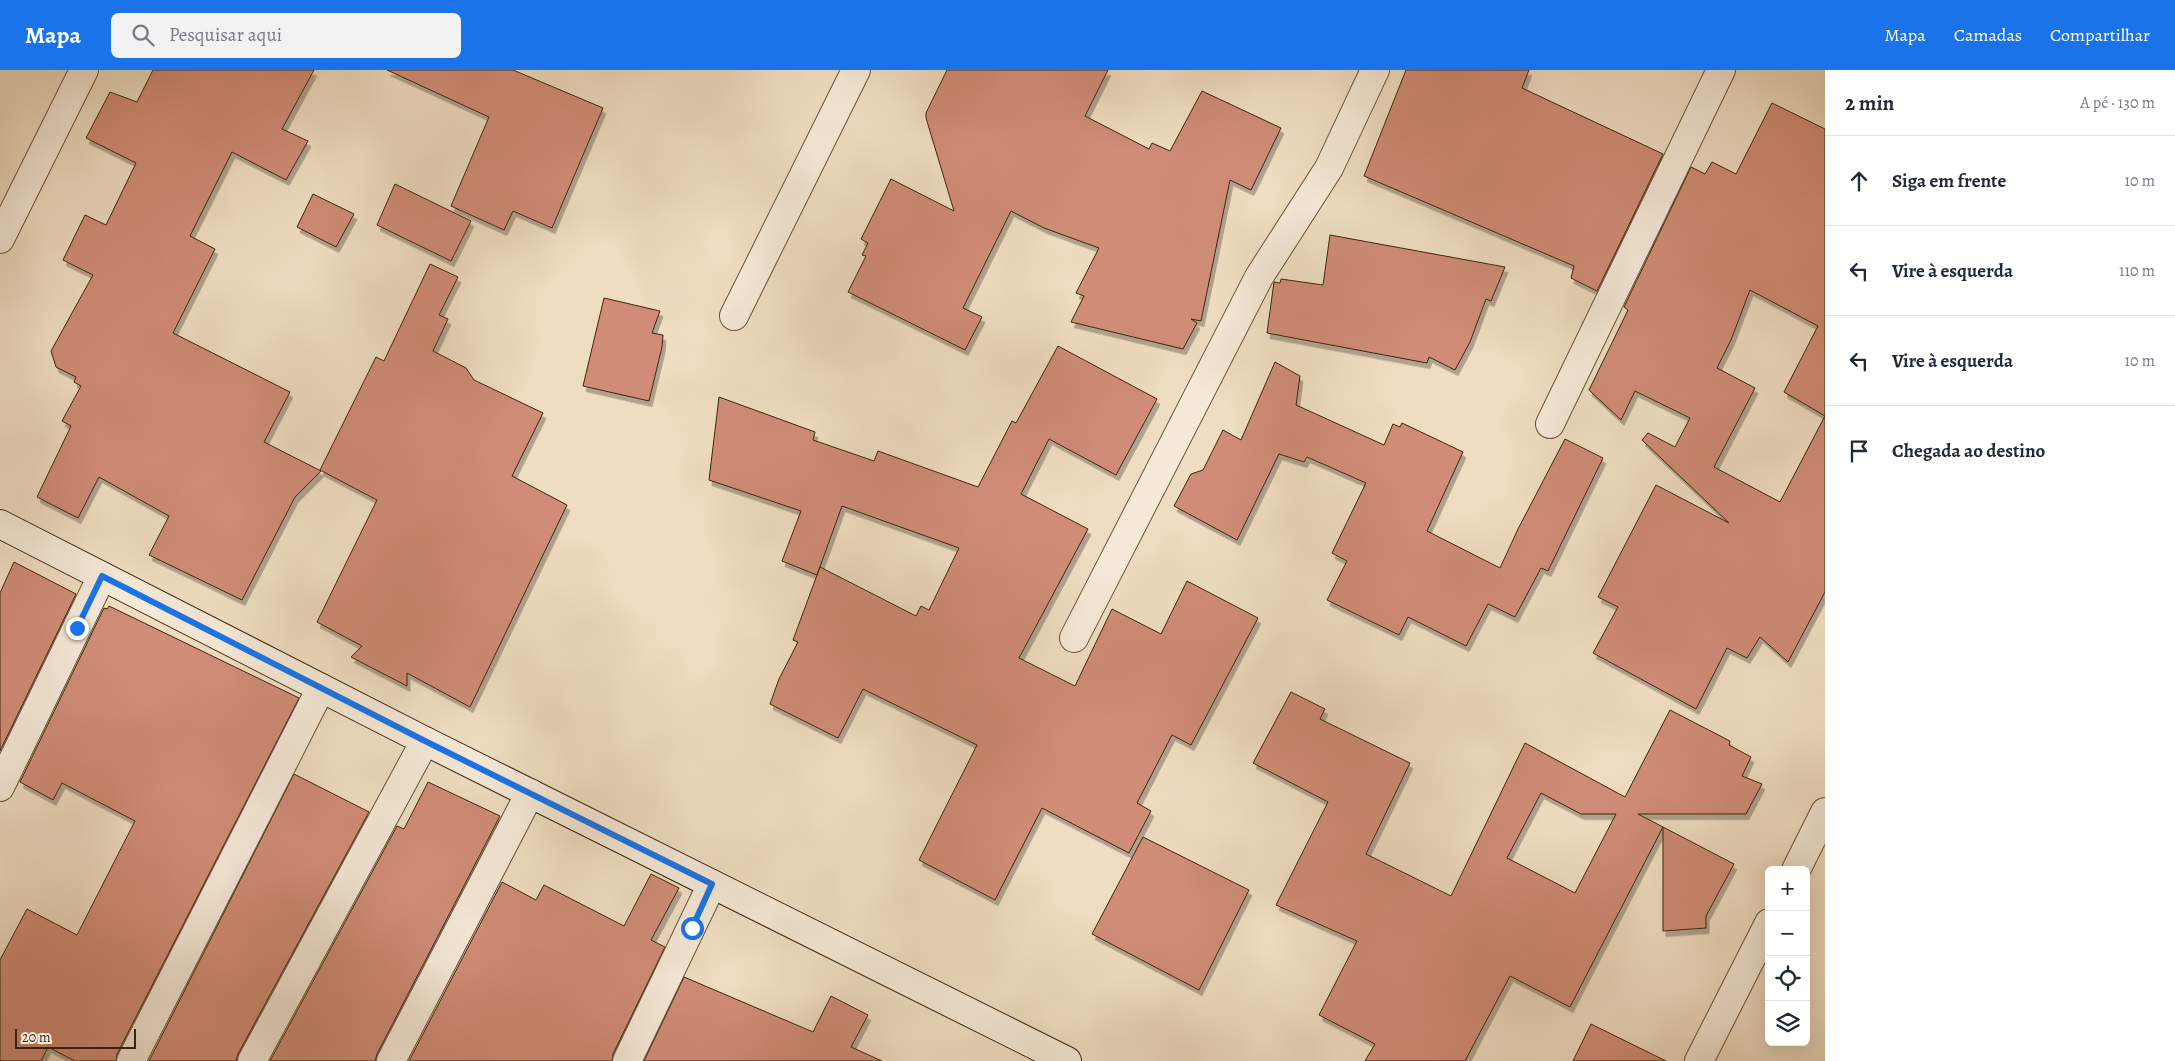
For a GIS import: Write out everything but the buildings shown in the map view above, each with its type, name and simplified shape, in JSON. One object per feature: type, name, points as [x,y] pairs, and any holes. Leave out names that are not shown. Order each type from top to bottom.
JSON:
[{"type":"street","points":[[0,239],[84,70]]},
{"type":"street","points":[[734,316],[856,70]]},
{"type":"street","points":[[1074,638],[1259,276],[1328,168],[1375,70]]},
{"type":"street","points":[[1550,424],[1721,70]]},
{"type":"street","points":[[0,524],[425,741],[1067,1061]]},
{"type":"street","points":[[0,787],[102,576]]},
{"type":"street","points":[[131,1061],[321,688]]},
{"type":"street","points":[[252,1061],[425,741]]},
{"type":"street","points":[[391,1061],[530,793]]},
{"type":"street","points":[[1798,866],[1825,812]]},
{"type":"street","points":[[627,1061],[712,884]]},
{"type":"street","points":[[1699,1061],[1765,931]]},
{"type":"route","points":[[77,628],[102,576],[425,741],[712,884],[692,928]]}]
